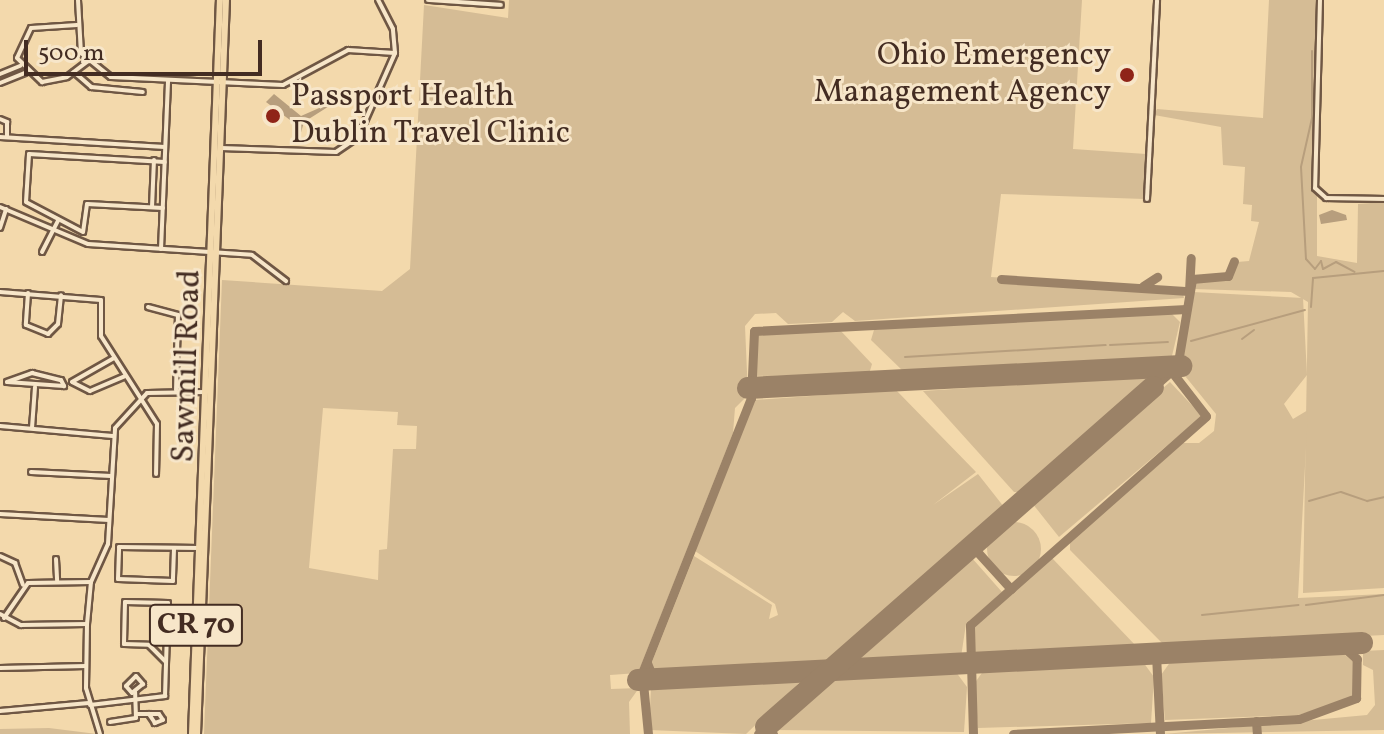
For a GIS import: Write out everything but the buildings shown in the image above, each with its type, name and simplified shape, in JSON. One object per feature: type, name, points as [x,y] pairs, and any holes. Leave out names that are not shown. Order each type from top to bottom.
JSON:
[{"type":"main road","name":"Sawmill Road","points":[[194,734],[223,0]]},
{"type":"main road","name":"Sawmill Road","points":[[214,252],[221,148],[220,83]]},
{"type":"street","points":[[78,0],[77,25],[87,62],[111,77],[284,85],[348,50],[395,53]]},
{"type":"street","points":[[221,148],[343,150],[371,121],[395,53],[392,24],[378,0]]},
{"type":"street","points":[[430,1],[464,0],[501,5]]},
{"type":"street","points":[[1147,199],[1157,0]]},
{"type":"street","points":[[1320,0],[1314,184],[1326,198],[1384,199]]},
{"type":"street","points":[[77,25],[27,31],[18,45],[20,66],[25,73],[47,82],[74,72],[87,62]]},
{"type":"street","points":[[0,74],[20,66]]},
{"type":"street","points":[[74,72],[91,87],[143,92]]},
{"type":"street","points":[[0,83],[25,73]]},
{"type":"street","points":[[161,249],[168,80]]},
{"type":"street","points":[[0,119],[7,122],[7,137]]},
{"type":"street","points":[[0,137],[165,147]]},
{"type":"street","points":[[163,208],[87,204],[83,232],[26,204],[29,154],[165,160]]},
{"type":"street","points":[[152,207],[154,160]]},
{"type":"street","points":[[0,207],[88,244],[257,257],[286,281]]},
{"type":"street","points":[[0,228],[6,209]]},
{"type":"street","points":[[42,252],[58,221]]},
{"type":"street","points":[[0,292],[101,300],[101,335],[157,426],[156,474]]},
{"type":"street","points":[[28,293],[26,325],[37,333],[58,324],[61,295]]},
{"type":"street","points":[[148,307],[178,315],[176,390]]},
{"type":"street","points":[[114,358],[71,380],[90,391],[125,376]]},
{"type":"street","points":[[32,373],[64,384],[59,389],[35,387],[7,380],[32,373]]},
{"type":"street","points":[[32,428],[35,387]]},
{"type":"street","points":[[100,734],[90,704],[86,666],[87,624],[91,582],[107,551],[113,436],[138,398],[176,390],[208,392]]},
{"type":"street","points":[[0,426],[113,436]]},
{"type":"street","points":[[31,472],[111,476]]},
{"type":"street","points":[[0,514],[109,520]]},
{"type":"street","points":[[174,549],[173,581],[118,579],[119,547],[202,548]]},
{"type":"street","points":[[0,556],[15,563],[23,585]]},
{"type":"street","points":[[56,559],[57,581]]},
{"type":"street","points":[[87,624],[21,625],[2,616],[23,585],[57,581],[91,582]]},
{"type":"street","points":[[0,711],[153,702],[165,688],[166,662],[168,603],[125,602],[124,644],[149,645],[166,662]]},
{"type":"street","points":[[0,668],[86,666]]},
{"type":"street","points":[[110,722],[129,723],[136,714],[135,692]]},
{"type":"street","points":[[136,714],[149,714]]},
{"type":"shaded area","points":[[509,0],[1082,0],[1073,149],[1146,154],[1144,199],[1001,194],[991,277],[1182,290],[1184,298],[855,321],[843,312],[832,322],[788,324],[776,313],[755,314],[745,326],[748,395],[735,408],[733,433],[638,673],[610,675],[611,689],[639,688],[629,702],[630,734],[204,734],[222,280],[382,291],[410,269],[424,5],[508,18]],"holes":[[[323,408],[398,412],[397,425],[417,426],[416,449],[393,449],[387,549],[379,550],[378,580],[309,568]]]},
{"type":"shaded area","points":[[1269,0],[1317,0],[1317,256],[1357,263],[1358,204],[1384,202],[1384,588],[1303,593],[1308,302],[1291,292],[1193,289],[1198,280],[1229,279],[1237,262],[1249,261],[1259,222],[1251,221],[1252,205],[1243,204],[1245,167],[1223,165],[1221,127],[1154,115],[1157,109],[1263,118]]},
{"type":"shaded area","points":[[274,94],[301,116],[342,98],[304,122],[298,143],[294,123],[266,102]]},
{"type":"shaded area","points":[[1332,210],[1346,215],[1347,220],[1321,224],[1319,215]]},
{"type":"shaded area","points":[[1193,292],[1303,298],[1307,375],[1284,404],[1293,419],[1308,410],[1298,598],[1384,594],[1384,635],[1165,646],[1070,550],[1070,542],[1183,443],[1199,443],[1214,431],[1216,414],[1181,371]]},
{"type":"shaded area","points":[[1171,313],[1180,322],[1171,360],[905,373],[871,340],[874,330],[901,327]]},
{"type":"shaded area","points":[[839,329],[872,364],[869,374],[755,376],[752,339],[759,334]]},
{"type":"shaded area","points":[[1149,376],[1024,492],[1014,492],[923,391]]},
{"type":"shaded area","points":[[1170,382],[1202,416],[1059,537],[1032,503]]},
{"type":"shaded area","points":[[896,390],[976,472],[933,505],[978,474],[1004,507],[828,663],[655,673],[650,667],[694,556],[772,605],[769,619],[778,615],[775,604],[695,551],[754,400]]},
{"type":"shaded area","points":[[1014,522],[1025,524],[1033,530],[1039,538],[1039,560],[1033,568],[1025,574],[1014,576],[1003,574],[995,568],[989,560],[987,549],[989,538],[995,530],[1003,524]]},
{"type":"shaded area","points":[[971,557],[1002,592],[966,624],[961,657],[857,662]]},
{"type":"shaded area","points":[[1052,558],[1137,647],[975,655],[973,627]]},
{"type":"shaded area","points":[[1384,650],[1384,730],[1164,734],[1367,715],[1375,705],[1373,670],[1363,665],[1363,651]]},
{"type":"shaded area","points":[[1341,652],[1354,662],[1355,691],[1347,701],[1298,715],[1165,720],[1161,675],[1171,661]]},
{"type":"shaded area","points":[[1143,662],[1154,677],[1151,723],[978,728],[974,684],[984,670]]},
{"type":"shaded area","points":[[956,672],[967,687],[964,732],[777,730],[835,678]]},
{"type":"shaded area","points":[[802,680],[746,734],[649,730],[651,687]]},
{"type":"shaded area","points":[[49,728],[97,734],[0,734],[0,729]]},
{"type":"waterway","points":[[1312,51],[1312,118],[1301,167],[1306,259],[1315,269],[1321,261],[1323,269],[1336,262],[1355,272]]},
{"type":"waterway","points":[[1311,307],[1313,278],[1384,271]]},
{"type":"waterway","points":[[1191,341],[1305,310]]},
{"type":"waterway","points":[[1242,339],[1254,330]]},
{"type":"waterway","points":[[1110,345],[1168,342]]},
{"type":"waterway","points":[[905,357],[1106,345]]},
{"type":"waterway","points":[[1309,501],[1341,492],[1367,501],[1384,497]]},
{"type":"waterway","points":[[1306,605],[1384,595]]},
{"type":"waterway","points":[[1202,615],[1298,605]]},
{"type":"taxiway","points":[[1001,279],[1189,291],[1191,258]]},
{"type":"taxiway","points":[[1176,374],[1192,279],[1228,276],[1234,261]]},
{"type":"taxiway","points":[[1143,286],[1157,277]]},
{"type":"taxiway","points":[[648,734],[642,673],[751,398],[754,331],[1186,309]]},
{"type":"taxiway","points":[[973,734],[970,625],[1206,416],[1168,367]]},
{"type":"taxiway","points":[[1153,387],[1174,369]]},
{"type":"taxiway","points":[[972,546],[1011,589]]},
{"type":"taxiway","points":[[1013,734],[1299,719],[1356,698],[1357,659],[1341,645]]},
{"type":"taxiway","points":[[1156,655],[1160,734]]},
{"type":"taxiway","points":[[647,663],[654,680]]},
{"type":"taxiway","points":[[1256,721],[1257,734]]},
{"type":"taxiway","points":[[758,734],[766,727],[773,734]]},
{"type":"runway","points":[[748,388],[1181,366]]},
{"type":"runway","points":[[766,727],[1153,387]]},
{"type":"runway","points":[[638,680],[1362,643]]},
{"type":"place","name":"Ohio Emergency Management Agency","points":[[1127,75]]},
{"type":"place","name":"Passport Health Dublin Travel Clinic","points":[[273,116]]}]
